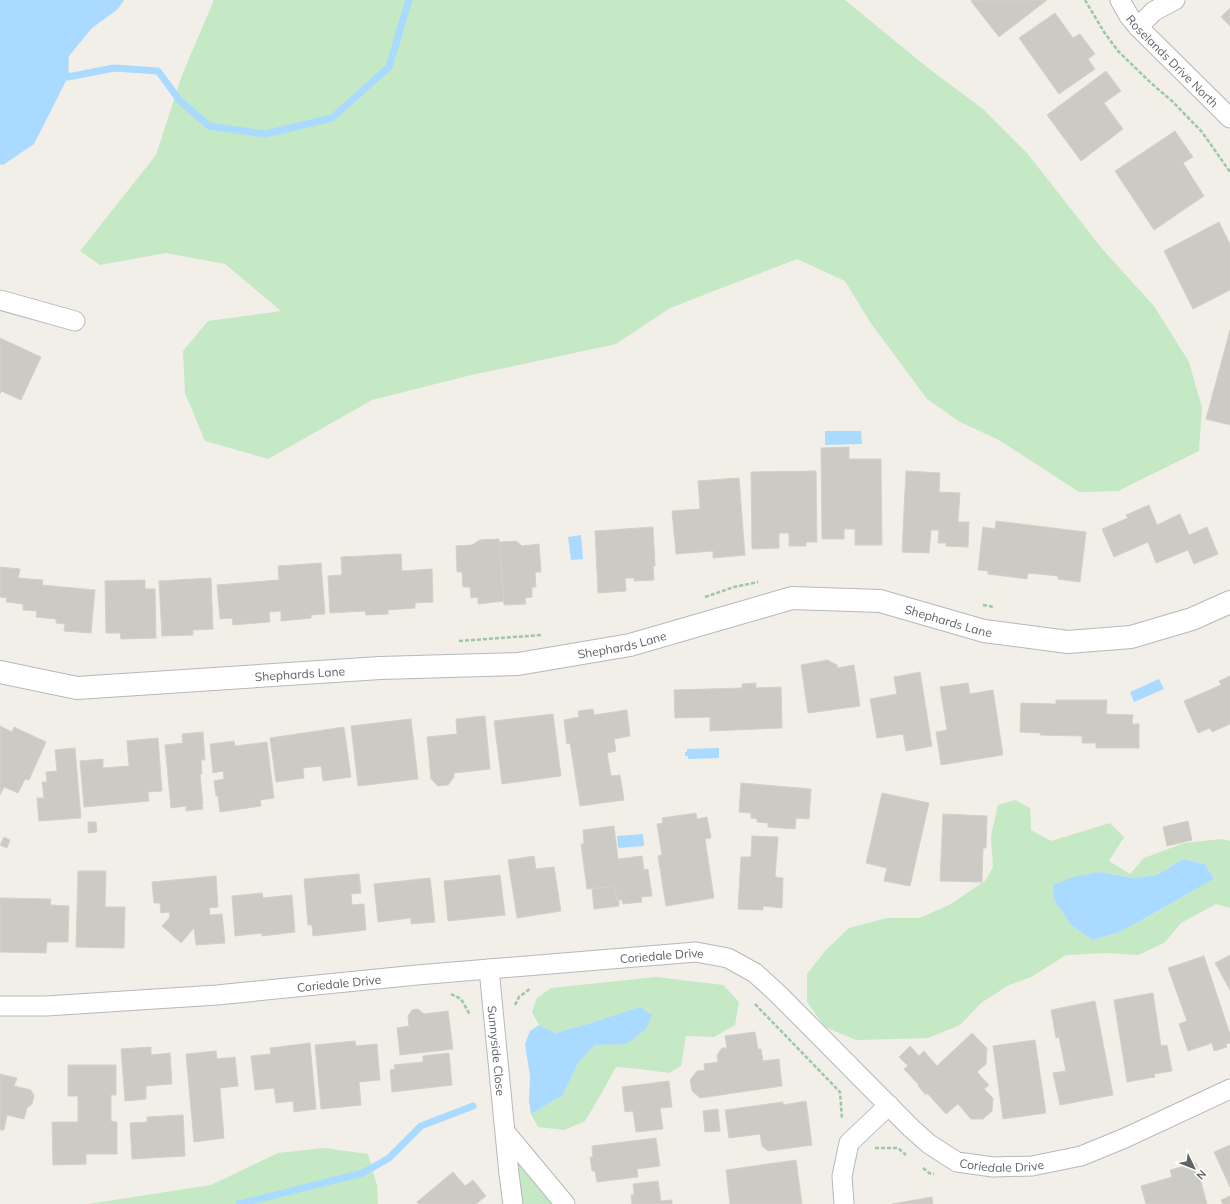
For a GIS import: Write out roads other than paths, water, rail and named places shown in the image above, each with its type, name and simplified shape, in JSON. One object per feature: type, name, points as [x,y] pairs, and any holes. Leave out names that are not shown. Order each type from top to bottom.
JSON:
[{"type":"street","name":"Roselands Drive North","points":[[1120,0],[1129,16],[1138,27],[1230,118]]},
{"type":"street","points":[[1138,27],[1154,11],[1175,0]]},
{"type":"street","points":[[0,300],[75,322]]},
{"type":"street","name":"Shephards Lane","points":[[0,672],[77,688],[380,668],[518,664],[630,645],[792,598],[880,601],[984,631],[1068,642],[1131,637],[1192,619],[1230,602]]},
{"type":"street","name":"Coriedale Drive","points":[[0,1006],[46,1006],[217,995],[417,974],[696,952],[728,958],[755,973],[778,994],[911,1128],[930,1144],[957,1162],[992,1167],[1032,1166],[1081,1156],[1125,1138],[1230,1089]]},
{"type":"street","name":"Sunnyside Close","points":[[489,969],[513,1204]]},
{"type":"street","points":[[844,1204],[842,1176],[849,1143],[889,1105]]},
{"type":"street","points":[[506,1133],[565,1204]]},
{"type":"water","points":[[0,0],[124,0],[118,9],[92,28],[69,56],[68,77],[34,144],[3,165],[0,164]]},
{"type":"water","points":[[825,431],[861,431],[862,444],[825,445]]},
{"type":"water","points":[[581,535],[583,559],[571,560],[568,537]]},
{"type":"water","points":[[1159,679],[1164,689],[1134,702],[1130,692]]},
{"type":"water","points":[[719,748],[719,758],[688,759],[688,756],[685,756],[687,749]]},
{"type":"water","points":[[643,834],[644,846],[618,848],[617,836]]},
{"type":"water","points":[[1183,859],[1205,864],[1214,879],[1121,931],[1109,935],[1092,940],[1071,925],[1054,900],[1053,885],[1073,877],[1100,872],[1133,878],[1157,875]]},
{"type":"water","points":[[640,1007],[652,1015],[646,1029],[626,1044],[595,1045],[578,1063],[563,1095],[531,1114],[529,1101],[530,1076],[525,1044],[530,1031],[539,1025],[555,1033]]},
{"type":"waterway","points":[[63,69],[68,77],[114,68],[158,71],[180,101],[209,126],[265,134],[332,118],[389,67],[409,0]]},
{"type":"waterway","points":[[239,1204],[363,1173],[389,1158],[421,1126],[473,1106]]}]
